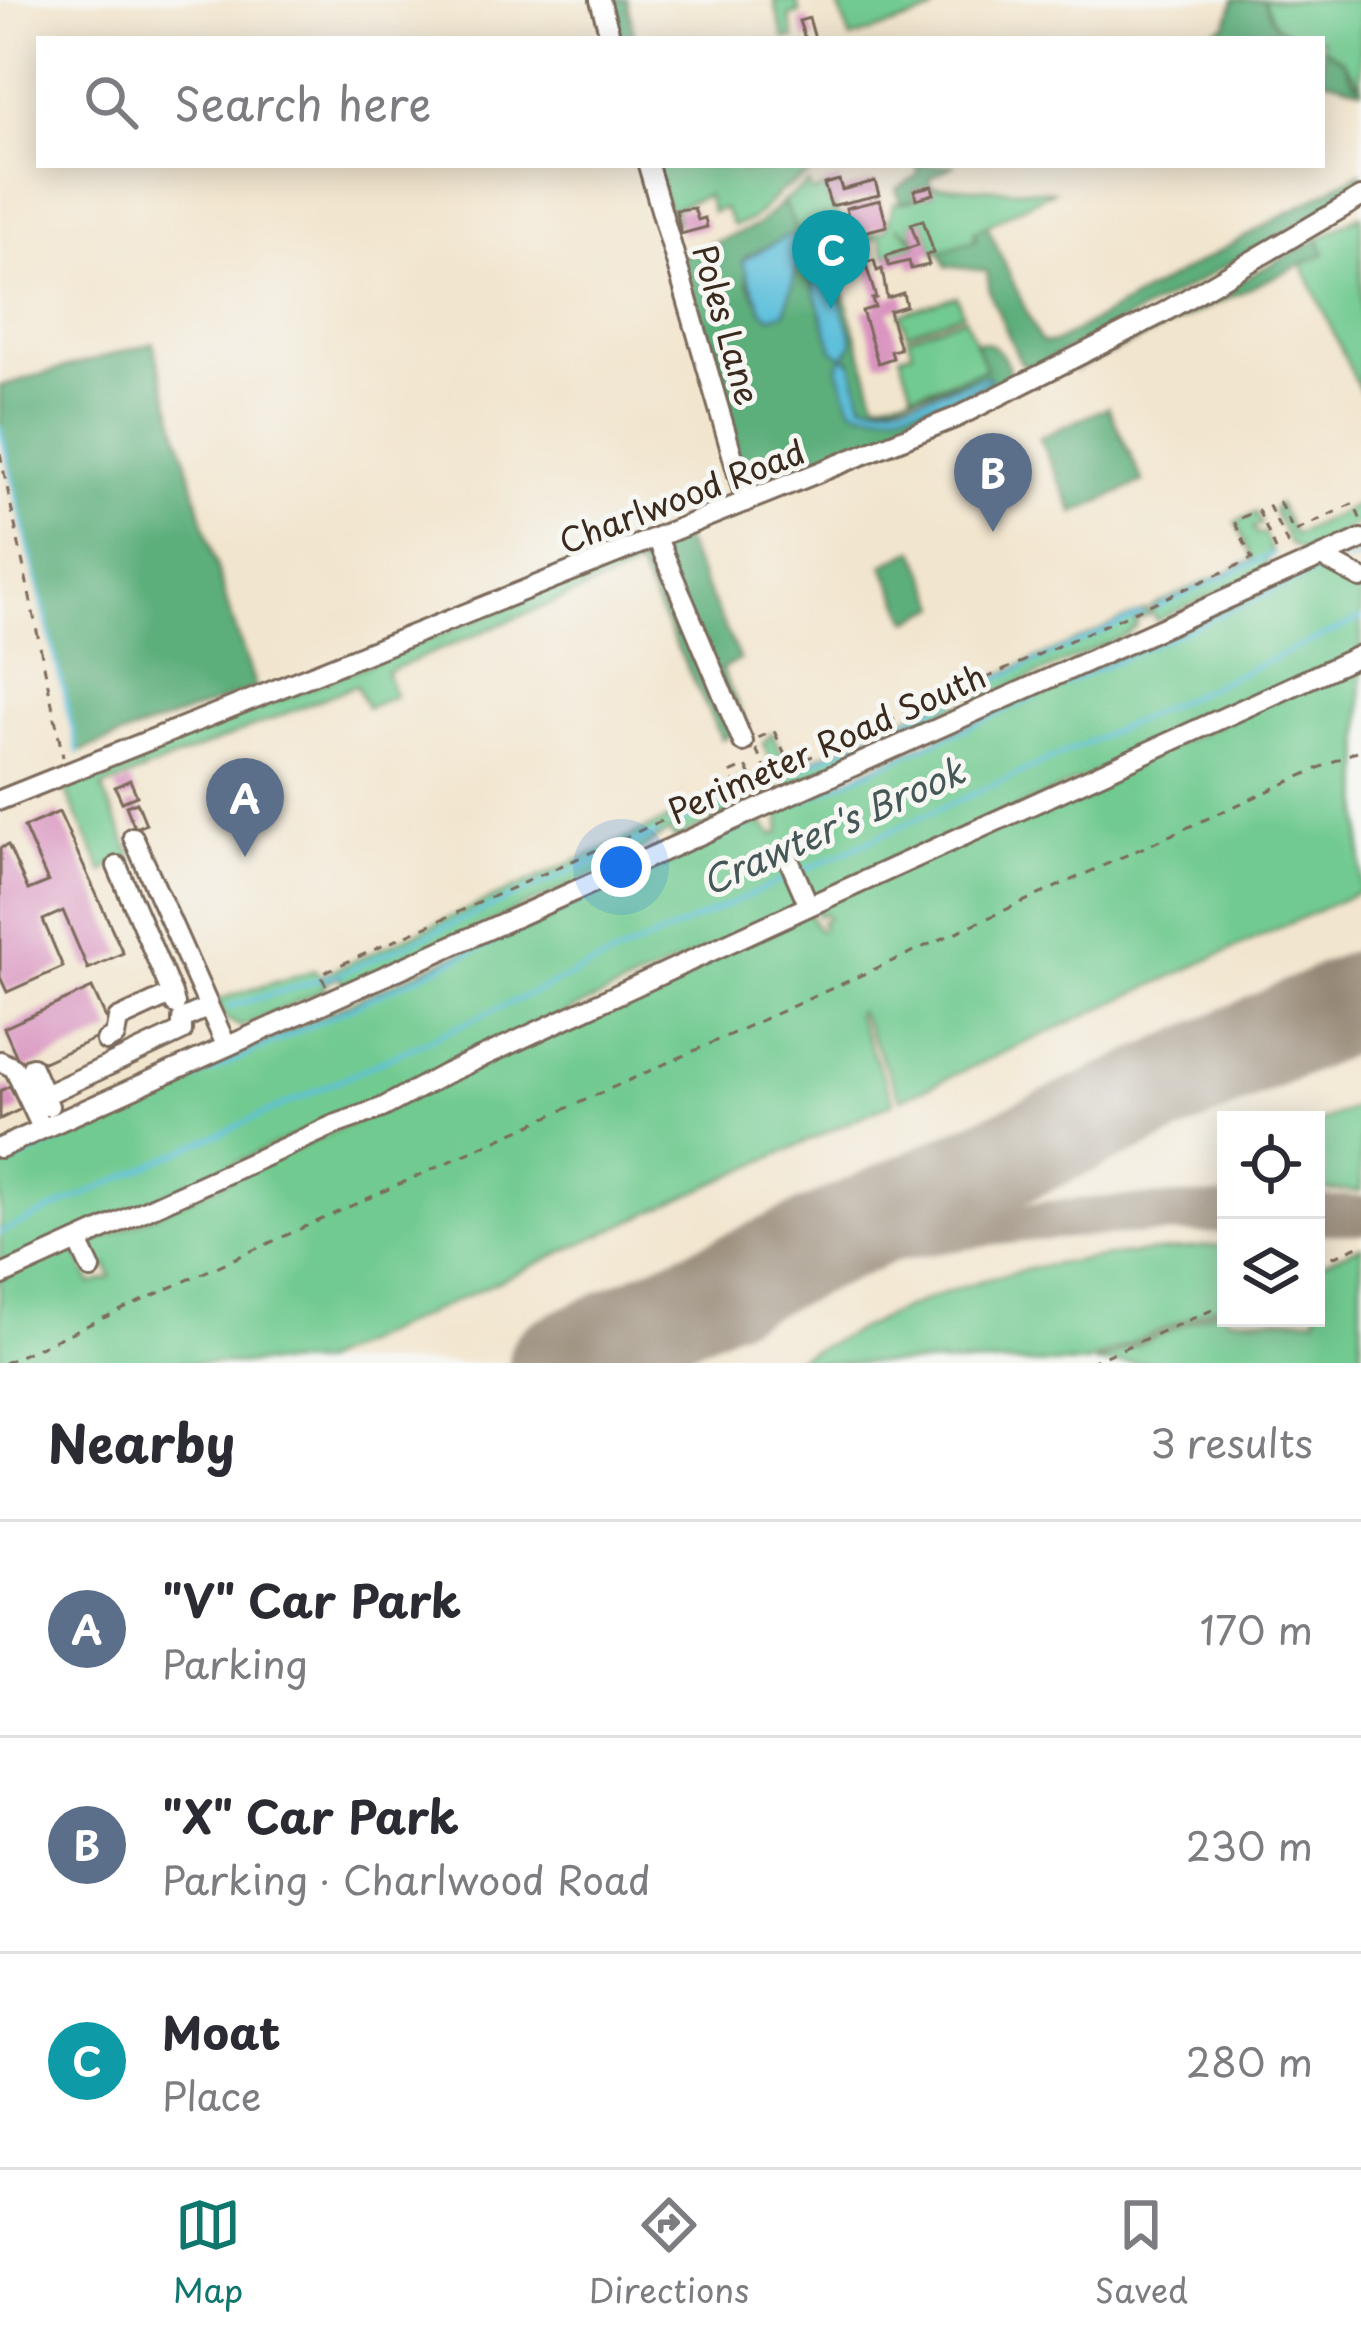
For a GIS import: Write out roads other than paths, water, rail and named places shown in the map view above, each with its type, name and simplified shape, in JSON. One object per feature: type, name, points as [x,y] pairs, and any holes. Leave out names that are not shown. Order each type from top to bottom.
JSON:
[{"type":"street","points":[[600,0],[610,36]]},
{"type":"street","name":"Poles Lane","points":[[649,168],[746,502]]},
{"type":"street","name":"Charlwood Road","points":[[0,800],[837,468],[1026,385],[1161,314],[1361,197]]},
{"type":"street","points":[[656,538],[743,742]]},
{"type":"street","name":"Perimeter Road South","points":[[0,1148],[1361,539]]},
{"type":"street","points":[[1322,557],[1361,578]]},
{"type":"street","points":[[0,1276],[334,1125],[382,1108],[445,1074],[1361,656]]},
{"type":"street","points":[[134,837],[226,1045]]},
{"type":"street","points":[[45,1095],[182,1031],[182,1019],[117,866]]},
{"type":"street","points":[[792,869],[809,906]]},
{"type":"street","points":[[127,1089],[104,1038],[115,1036],[118,1019],[172,994]]},
{"type":"street","points":[[182,1019],[209,1007]]},
{"type":"street","points":[[0,1060],[13,1066],[49,1125]]},
{"type":"street","points":[[32,1067],[45,1095],[49,1125]]},
{"type":"street","points":[[79,1241],[91,1270]]},
{"type":"water","points":[[814,233],[824,240],[852,337],[844,356],[852,363],[862,402],[889,403],[987,375],[990,380],[961,394],[900,410],[851,407],[838,367],[843,356],[833,350],[805,258],[796,270],[785,312],[771,317],[763,311],[742,261],[785,237]]},
{"type":"waterway","points":[[0,427],[78,752]]},
{"type":"waterway","points":[[1156,608],[1273,554]]},
{"type":"waterway","points":[[1342,560],[1361,557]]},
{"type":"waterway","points":[[780,811],[1318,571]]},
{"type":"waterway","points":[[966,693],[1142,614]]},
{"type":"waterway","name":"Crawter's Brook","points":[[798,873],[1361,619]]},
{"type":"waterway","points":[[775,780],[952,700]]},
{"type":"waterway","points":[[672,826],[747,792]]},
{"type":"waterway","points":[[0,1168],[758,821]]},
{"type":"waterway","points":[[228,1007],[337,975],[658,833]]},
{"type":"waterway","name":"Crawter's Brook","points":[[0,1233],[788,878]]},
{"type":"place","name":"Moat","points":[[831,309]]},
{"type":"place","name":"\"X\" Car Park","points":[[993,532]]},
{"type":"place","name":"\"V\" Car Park","points":[[245,857]]}]
